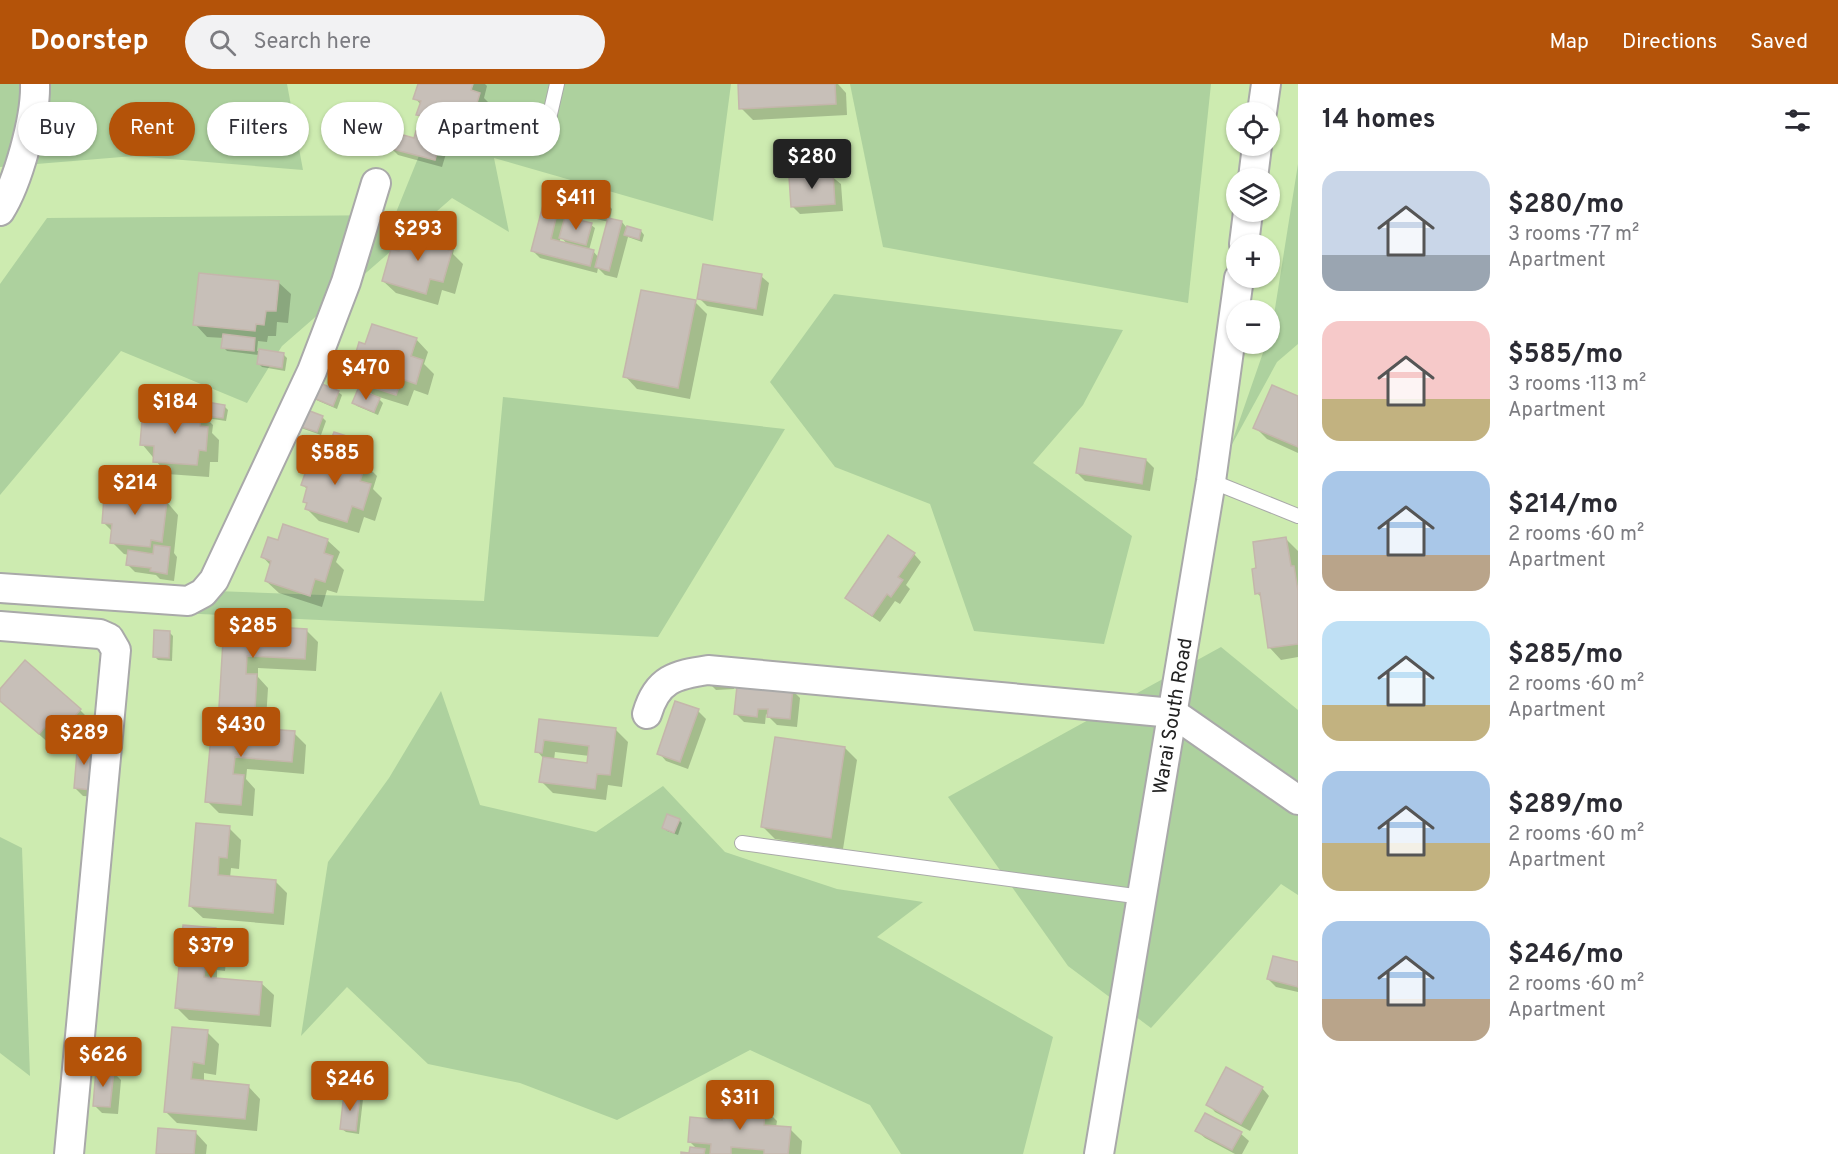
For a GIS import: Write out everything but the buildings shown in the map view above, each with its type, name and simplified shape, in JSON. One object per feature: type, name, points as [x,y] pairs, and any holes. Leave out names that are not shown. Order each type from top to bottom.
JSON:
[{"type":"street","points":[[0,210],[7,200],[29,135],[36,103],[35,84]]},
{"type":"street","points":[[1263,102],[1266,84]]},
{"type":"street","points":[[0,588],[189,601],[203,593],[214,580],[312,371],[346,282],[376,183]]},
{"type":"street","name":"Warai South Road","points":[[1099,1154],[1211,481],[1238,288]]},
{"type":"street","points":[[0,626],[100,634],[109,638],[116,650],[69,1154]]},
{"type":"street","points":[[646,714],[651,698],[663,684],[679,675],[708,670],[1173,713],[1298,800]]},
{"type":"lane","points":[[552,102],[556,84]]},
{"type":"lane","points":[[1211,481],[1298,516]]},
{"type":"lane","points":[[742,843],[1142,897]]},
{"type":"green space","points":[[0,84],[1298,84],[1298,1154],[0,1154]]},
{"type":"green space","points":[[0,84],[287,84],[290,102],[207,102],[207,156],[300,156],[303,170],[134,156],[0,167]]},
{"type":"green space","points":[[448,84],[731,84],[713,221],[494,158],[509,232],[452,198],[282,346],[247,403],[121,351],[0,495],[0,284],[47,218],[395,215],[419,156],[560,156],[560,102],[441,102]]},
{"type":"green space","points":[[850,84],[1211,84],[1188,303],[883,247]]},
{"type":"green space","points":[[1298,164],[1298,344],[1277,362],[1230,448],[1263,354],[1280,354],[1280,300],[1276,300]]},
{"type":"green space","points":[[834,294],[1123,330],[1083,405],[1033,463],[1132,536],[1104,644],[974,631],[930,504],[835,467],[770,382]]},
{"type":"green space","points":[[503,397],[785,429],[658,637],[0,604],[0,583],[484,601]]},
{"type":"green space","points":[[1221,647],[1298,710],[1298,895],[1281,884],[1151,1028],[1068,966],[948,797]]},
{"type":"green space","points":[[441,691],[480,805],[596,832],[663,786],[725,852],[837,889],[923,902],[877,937],[1053,1037],[1023,1154],[901,1154],[870,1105],[750,1050],[617,1120],[520,1083],[428,1064],[347,987],[301,1036],[328,862],[389,778]]},
{"type":"green space","points":[[0,837],[22,848],[30,1076],[0,1053]]}]
